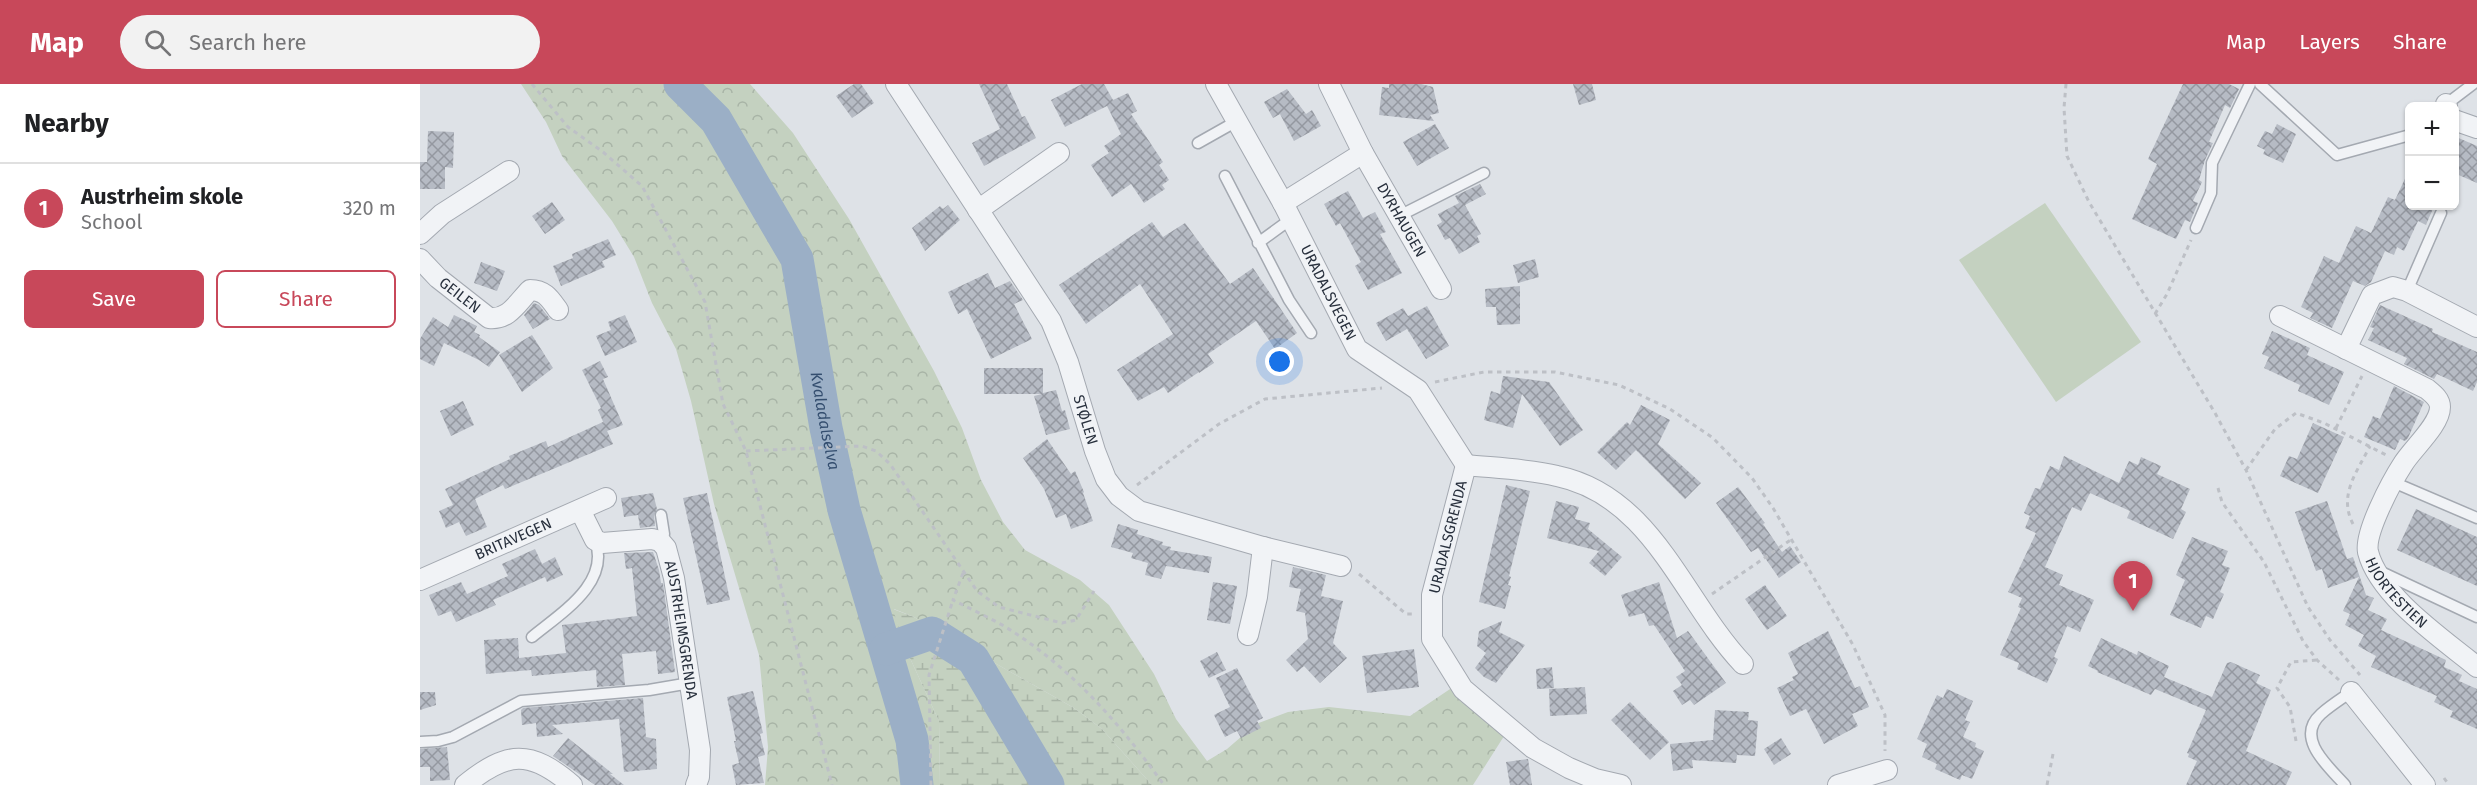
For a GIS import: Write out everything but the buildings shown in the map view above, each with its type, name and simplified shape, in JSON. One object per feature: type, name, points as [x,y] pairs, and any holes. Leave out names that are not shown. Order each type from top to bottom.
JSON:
[{"type":"street","name":"STØLEN","points":[[896,84],[1051,321],[1068,362],[1095,451],[1106,478],[1119,496],[1139,511],[1263,547],[1341,566]]},
{"type":"street","name":"URADALSVEGEN","points":[[1216,84],[1287,211],[1358,349],[1418,390],[1466,465]]},
{"type":"street","name":"DYRHAUGEN","points":[[1329,84],[1363,153],[1441,289]]},
{"type":"street","points":[[2459,116],[2477,128]]},
{"type":"street","points":[[978,210],[1059,153]]},
{"type":"street","points":[[1287,211],[1363,153]]},
{"type":"street","points":[[420,234],[442,214],[509,171]]},
{"type":"street","name":"GEILEN","points":[[420,260],[438,278],[489,318],[499,319],[508,315],[530,290],[539,290],[546,294],[558,310]]},
{"type":"street","points":[[2346,349],[2372,295],[2393,287],[2407,291],[2477,327]]},
{"type":"street","name":"HJORTESTIEN","points":[[2280,316],[2427,389],[2437,398],[2440,408],[2436,421],[2403,464],[2393,482],[2371,530],[2368,552],[2376,569],[2397,600],[2477,667]]},
{"type":"street","name":"URADALSGRENDA","points":[[1621,785],[1595,779],[1565,777],[1463,688],[1432,639],[1432,595],[1466,465],[1558,476],[1590,488],[1618,504],[1653,538],[1724,643],[1743,664]]},
{"type":"street","name":"BRITAVEGEN","points":[[420,580],[606,498]]},
{"type":"street","points":[[580,510],[595,540]]},
{"type":"street","name":"AUSTRHEIMSGRENDA","points":[[595,540],[602,543],[652,539],[660,541],[666,548],[674,578],[700,750],[699,777],[696,785]]},
{"type":"street","points":[[1248,635],[1257,597],[1263,547]]},
{"type":"street","points":[[2359,687],[2434,781]]},
{"type":"street","points":[[465,785],[486,768],[516,758],[531,760],[545,766],[557,772],[572,785]]},
{"type":"street","points":[[1838,785],[1887,770]]},
{"type":"lane","points":[[2196,228],[2211,193],[2212,163],[2250,84]]},
{"type":"lane","points":[[2260,84],[2337,155],[2405,136]]},
{"type":"lane","points":[[2455,102],[2473,84]]},
{"type":"lane","points":[[1198,143],[1237,121]]},
{"type":"lane","points":[[1399,216],[1484,173]]},
{"type":"lane","points":[[1225,176],[1258,243],[1268,256],[1302,323],[1311,333]]},
{"type":"lane","points":[[1258,243],[1287,211]]},
{"type":"lane","points":[[2407,291],[2441,213]]},
{"type":"lane","points":[[2393,482],[2477,518]]},
{"type":"lane","points":[[660,541],[664,534],[661,515]]},
{"type":"lane","points":[[532,637],[584,591],[595,577],[600,552],[595,540]]},
{"type":"lane","points":[[2376,569],[2477,617]]},
{"type":"lane","points":[[420,742],[453,737],[521,701],[649,690],[690,683]]},
{"type":"lane","points":[[2345,785],[2316,752],[2311,739],[2313,725],[2319,715],[2359,687]]},
{"type":"path","points":[[532,84],[568,128],[603,152],[642,186],[705,302],[723,404],[746,451],[832,785]]},
{"type":"path","points":[[2066,84],[2064,108],[2067,156],[2088,202],[2216,413],[2247,471],[2308,607],[2359,687]]},
{"type":"path","points":[[2155,314],[2167,294],[2196,228]]},
{"type":"path","points":[[2336,428],[2371,360]]},
{"type":"path","points":[[2247,471],[2275,429],[2296,413],[2336,428],[2403,464]]},
{"type":"path","points":[[746,451],[862,446],[876,451],[890,464],[977,591],[999,608],[1062,623],[1076,620],[1094,591]]},
{"type":"path","points":[[2368,541],[2360,537],[2347,513],[2346,502],[2348,491],[2370,446]]},
{"type":"path","points":[[2218,488],[2222,502],[2264,562],[2299,633],[2317,660],[2359,687]]},
{"type":"path","points":[[1698,604],[1792,539]]},
{"type":"path","points":[[1341,566],[1358,573],[1406,614],[1432,614]]},
{"type":"path","points":[[931,785],[929,675],[963,573]]},
{"type":"path","points":[[953,600],[1015,633],[1075,680],[1117,722],[1164,785]]},
{"type":"path","points":[[2290,662],[2317,660]]},
{"type":"path","points":[[2047,785],[2053,754]]},
{"type":"path","points":[[2434,781],[2449,785]]},
{"type":"green space","points":[[521,84],[750,84],[793,133],[849,219],[934,371],[962,428],[981,480],[1003,522],[1025,550],[1080,580],[1109,605],[1154,674],[1176,719],[1207,761],[1227,749],[1256,724],[1288,712],[1329,707],[1410,716],[1456,685],[1506,733],[1473,785],[1152,785],[1102,729],[1074,708],[914,617],[894,609],[903,643],[939,721],[940,785],[765,785],[768,747],[759,655],[714,504],[691,401],[676,349],[652,303],[634,257],[612,221],[562,156],[546,122]]},
{"type":"green space","points":[[2045,203],[2141,342],[2056,402],[1959,260]]},
{"type":"green space","points":[[893,609],[914,617],[1074,708],[1102,729],[1152,785],[940,785],[939,721],[903,643]]},
{"type":"waterway","name":"Kvaladalselva","points":[[680,84],[716,120],[797,259],[826,428],[844,510],[912,740],[917,785]]},
{"type":"waterway","points":[[886,649],[932,633],[973,659],[1048,785]]},
{"type":"place","name":"Austrheim skole","points":[[2133,611]]}]
